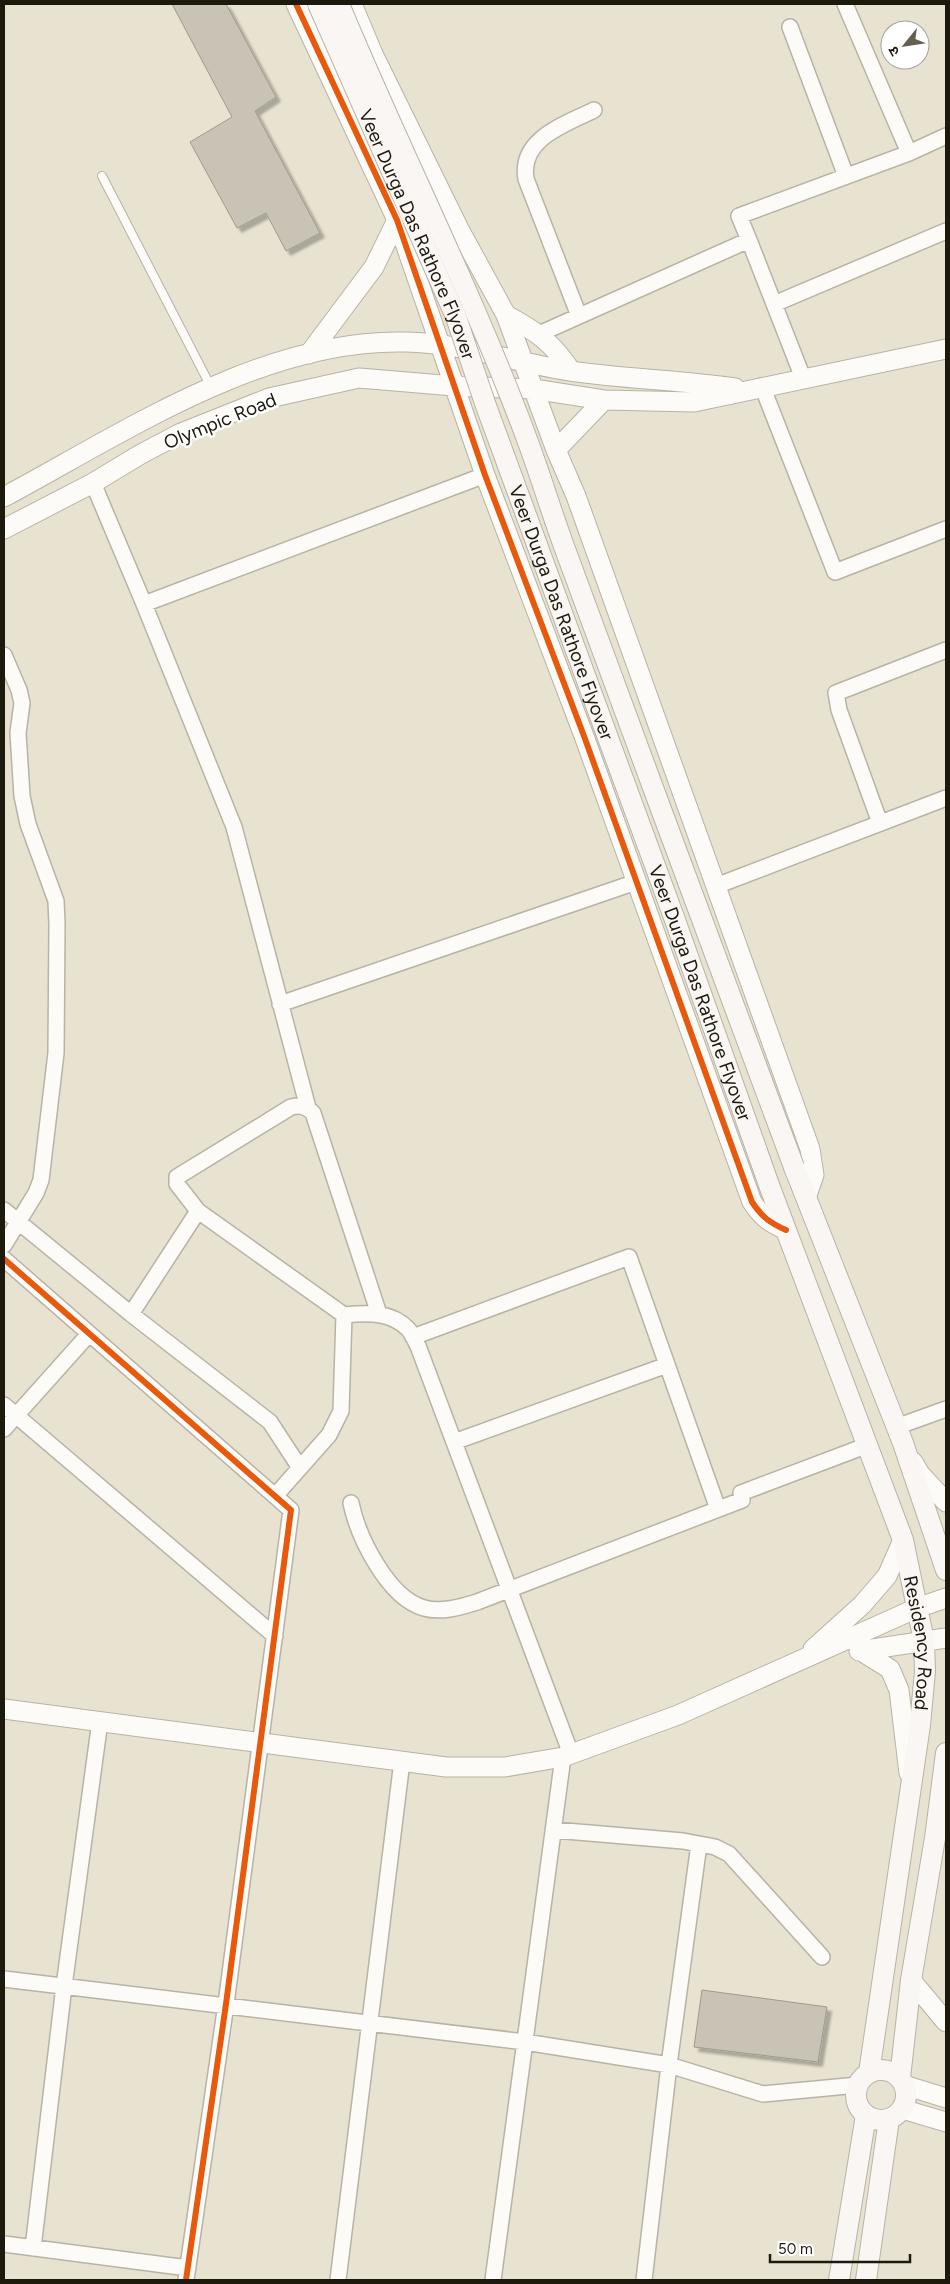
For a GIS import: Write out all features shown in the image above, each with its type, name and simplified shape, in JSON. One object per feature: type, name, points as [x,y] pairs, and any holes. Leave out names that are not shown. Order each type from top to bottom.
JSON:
[{"type":"main road","name":"Veer Durga Das Rathore Flyover","points":[[318,4],[462,332],[486,406],[675,920],[786,1230]]},
{"type":"main road","name":"Veer Durga Das Rathore Flyover","points":[[340,4],[377,96],[449,249],[528,441],[560,535],[687,883],[806,1198]]},
{"type":"main road","name":"Residency Road","points":[[806,1198],[899,1435],[946,1570]]},
{"type":"main road","name":"Residency Road","points":[[786,1230],[903,1540],[924,1641],[925,1672],[920,1725],[864,2079]]},
{"type":"main road","points":[[866,2280],[896,2114],[906,2101],[902,2082],[910,1980],[938,1840],[946,1753]]},
{"type":"main road","points":[[896,2114],[873,2119],[866,2115],[857,2101],[864,2079],[885,2070],[902,2082]]},
{"type":"main road","points":[[839,2280],[866,2115]]},
{"type":"street","points":[[296,4],[397,220],[485,475],[584,736],[752,1202],[761,1216],[770,1223],[786,1230]]},
{"type":"street","points":[[352,4],[373,54],[506,315],[556,450],[607,579],[812,1156],[814,1175],[806,1198]]},
{"type":"street","points":[[845,4],[909,153]]},
{"type":"street","points":[[790,27],[846,176]]},
{"type":"street","points":[[579,316],[526,179],[524,167],[528,154],[540,140],[594,110]]},
{"type":"street","points":[[803,378],[739,216],[909,153],[946,136]]},
{"type":"street","points":[[309,354],[374,266],[397,220],[430,209],[449,206]]},
{"type":"street","points":[[774,304],[946,231]]},
{"type":"street","points":[[539,334],[749,240]]},
{"type":"street","points":[[506,315],[539,334],[560,354],[571,371]]},
{"type":"street","name":"Olympic Road","points":[[4,497],[172,405],[211,387],[259,368],[309,354],[355,346],[406,342],[441,345],[571,371],[754,388]]},
{"type":"street","name":"Olympic Road","points":[[4,529],[93,483],[141,454],[181,433],[269,398],[359,378],[454,386],[533,389],[604,400],[694,402],[946,349]]},
{"type":"street","points":[[754,388],[835,572],[946,529]]},
{"type":"street","points":[[556,450],[604,400]]},
{"type":"street","points":[[144,604],[485,475]]},
{"type":"street","points":[[93,483],[234,826],[308,1108],[312,1113],[379,1314]]},
{"type":"street","points":[[880,823],[839,710],[836,693],[946,650]]},
{"type":"street","points":[[4,655],[19,690],[22,703],[18,732],[22,796],[26,814],[56,901],[58,924],[56,1053],[41,1180],[20,1222],[4,1246]]},
{"type":"street","points":[[716,886],[946,798]]},
{"type":"street","points":[[280,1004],[636,882]]},
{"type":"street","points":[[308,1108],[299,1105],[291,1107],[177,1177],[177,1184],[198,1211],[344,1316],[367,1313],[379,1314],[408,1329],[418,1346],[509,1589],[567,1755],[554,1830],[493,2280]]},
{"type":"street","points":[[4,1210],[131,1314],[270,1422],[300,1468]]},
{"type":"street","points":[[131,1314],[198,1211]]},
{"type":"street","points":[[412,1336],[629,1257],[718,1510]]},
{"type":"street","points":[[4,1259],[291,1510],[262,1742],[187,2274],[4,2244]]},
{"type":"street","points":[[275,1496],[329,1435],[341,1411],[344,1316]]},
{"type":"street","points":[[4,1429],[89,1334]]},
{"type":"street","points":[[454,1442],[668,1365]]},
{"type":"street","points":[[4,1405],[275,1636]]},
{"type":"street","points":[[946,1409],[899,1435],[920,1474],[946,1502]]},
{"type":"street","points":[[351,1503],[361,1537],[368,1552],[385,1577],[412,1603],[423,1608],[450,1609],[477,1602],[718,1510],[742,1500],[741,1493],[868,1445]]},
{"type":"street","points":[[801,1660],[862,1605],[887,1576],[903,1540]]},
{"type":"street","points":[[4,1709],[446,1767],[505,1767],[567,1755],[678,1715],[917,1608],[946,1598]]},
{"type":"street","points":[[801,1660],[946,1638]]},
{"type":"street","points":[[861,1651],[890,1669],[899,1690],[910,1789]]},
{"type":"street","points":[[33,2248],[64,1986],[100,1721]]},
{"type":"street","points":[[338,2280],[402,1761]]},
{"type":"street","points":[[554,1830],[715,1847],[729,1854],[822,1957]]},
{"type":"street","points":[[644,2280],[669,2064],[699,1844]]},
{"type":"street","points":[[4,1979],[226,2004],[525,2042],[669,2064],[762,2094],[864,2079]]},
{"type":"street","points":[[910,1980],[946,2022]]},
{"type":"street","points":[[902,2082],[946,2098]]},
{"type":"street","points":[[896,2114],[946,2122]]},
{"type":"lane","points":[[102,176],[211,387]]},
{"type":"building","points":[[172,4],[226,4],[276,97],[255,111],[320,233],[286,251],[266,213],[237,228],[190,142],[232,117]]},
{"type":"building","points":[[702,1990],[827,2007],[818,2062],[694,2047]]},
{"type":"cycle path","points":[[296,4],[397,220],[485,475],[584,736],[752,1202],[767,1219],[786,1230]]},
{"type":"cycle path","points":[[4,1259],[291,1510],[226,2004],[186,2280]]}]
